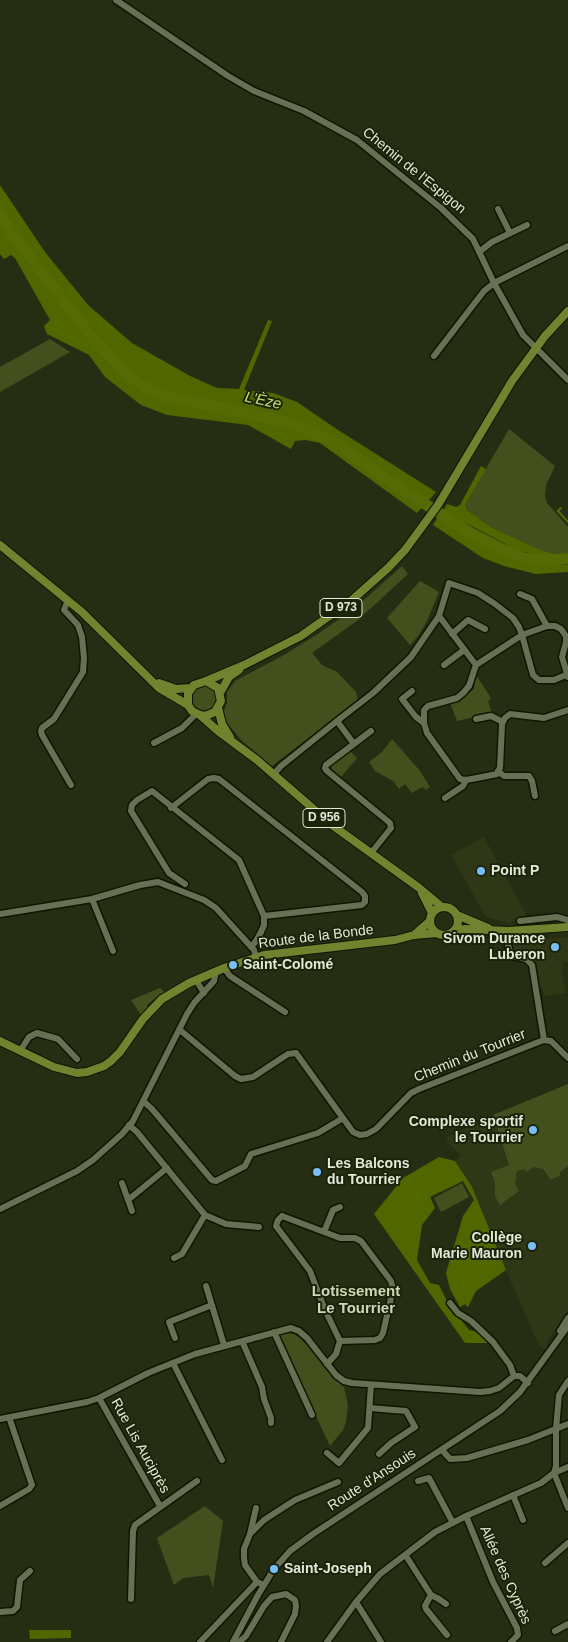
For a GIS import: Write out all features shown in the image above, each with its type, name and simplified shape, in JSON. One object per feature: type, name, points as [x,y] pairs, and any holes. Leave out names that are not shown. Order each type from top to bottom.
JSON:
[{"type":"main road","name":"D 973","points":[[206,681],[244,665],[301,636],[352,600],[388,568],[422,530],[512,381],[545,336],[568,311]]},
{"type":"main road","points":[[0,545],[68,600],[159,688],[188,705],[198,715],[210,715],[218,708],[221,701],[220,692],[215,685],[206,681],[198,682],[191,688],[187,699],[188,705]]},
{"type":"main road","name":"D 973","points":[[220,692],[229,678],[244,665]]},
{"type":"main road","points":[[148,678],[176,689],[191,688]]},
{"type":"main road","name":"D 956","points":[[218,708],[222,724],[234,743]]},
{"type":"main road","name":"D 956","points":[[198,715],[274,774],[332,825],[418,887],[442,907]]},
{"type":"main road","name":"D 956","points":[[418,887],[426,897],[431,917]]},
{"type":"main road","points":[[494,930],[457,915],[450,907],[442,907],[431,917],[431,926],[437,933],[448,934],[455,930],[466,929],[494,930],[528,930],[568,927]]},
{"type":"main road","points":[[455,930],[458,923],[457,915]]},
{"type":"main road","name":"Route de la Bonde","points":[[414,935],[431,917]]},
{"type":"main road","name":"Route de la Bonde","points":[[0,1040],[66,1071],[87,1072],[104,1066],[120,1052],[156,1004],[174,991],[220,970],[256,957],[291,951],[395,940],[414,935],[437,933]]},
{"type":"street","name":"Chemin de l'Espigon","points":[[116,0],[228,76],[254,91],[304,111],[358,140],[385,161],[473,239],[494,283],[523,335],[568,380]]},
{"type":"street","points":[[498,209],[510,233]]},
{"type":"street","points":[[479,252],[492,242],[527,225]]},
{"type":"street","points":[[434,356],[484,291],[494,283],[568,246]]},
{"type":"street","points":[[274,774],[281,766],[373,693],[410,657],[439,616],[449,584],[478,593],[513,618],[522,635],[533,675],[539,680],[554,680],[568,675],[562,656],[567,640],[561,629],[555,626],[547,626],[522,635],[476,664],[469,686],[457,698],[428,706],[424,710],[426,733],[456,775],[460,779],[466,780],[496,774],[500,768],[503,722],[510,714],[544,718],[568,710]]},
{"type":"street","points":[[520,594],[532,598],[547,626]]},
{"type":"street","points":[[68,600],[64,610],[78,625],[82,638],[83,672],[54,719],[42,728],[41,731],[71,785]]},
{"type":"street","points":[[439,616],[476,664]]},
{"type":"street","points":[[452,634],[468,620],[485,628]]},
{"type":"street","points":[[444,665],[464,650]]},
{"type":"street","points":[[412,691],[402,699],[424,723]]},
{"type":"street","points":[[154,743],[182,728],[198,715]]},
{"type":"street","points":[[476,719],[491,716],[503,722]]},
{"type":"street","points":[[337,721],[354,744]]},
{"type":"street","points":[[371,731],[326,765],[325,768],[390,822],[391,828],[371,853]]},
{"type":"street","points":[[498,771],[504,776],[529,776],[535,796]]},
{"type":"street","points":[[171,808],[208,779],[220,779],[365,896],[365,902],[362,904],[264,916]]},
{"type":"street","points":[[445,798],[463,786],[466,780]]},
{"type":"street","points":[[184,884],[169,873],[131,811],[132,806],[137,800],[152,792],[239,860],[264,916],[264,925],[261,932],[250,947]]},
{"type":"street","points":[[0,914],[92,899],[140,885],[158,882],[181,890],[216,908],[250,947],[256,957]]},
{"type":"street","points":[[92,899],[113,951]]},
{"type":"street","points":[[520,921],[557,917],[568,920]]},
{"type":"street","points":[[508,945],[511,956],[526,959],[532,965],[544,1040]]},
{"type":"street","points":[[0,1209],[77,1172],[122,1134],[143,1101],[194,1003],[214,981],[220,970],[285,1012]]},
{"type":"street","points":[[196,980],[204,993]]},
{"type":"street","points":[[143,1101],[152,1109],[212,1180],[216,1181],[245,1166],[251,1154],[318,1134],[342,1118],[296,1053],[288,1054],[253,1076],[241,1079],[180,1030]]},
{"type":"street","points":[[20,1050],[29,1037],[37,1033],[58,1039],[78,1059]]},
{"type":"street","name":"Chemin du Tourrier","points":[[342,1118],[353,1132],[360,1135],[367,1134],[376,1129],[411,1093],[544,1040],[551,1041],[568,1058]]},
{"type":"street","points":[[129,1125],[205,1215],[226,1224],[259,1227]]},
{"type":"street","points":[[128,1200],[167,1168]]},
{"type":"street","points":[[122,1183],[132,1212]]},
{"type":"street","points":[[324,1232],[332,1210],[340,1206]]},
{"type":"street","points":[[174,1258],[182,1254],[205,1215]]},
{"type":"street","points":[[327,1364],[336,1354],[340,1341],[325,1310],[310,1271],[276,1226],[282,1216],[340,1238],[355,1238],[361,1241],[391,1281],[393,1289],[384,1334],[376,1340],[340,1341]]},
{"type":"street","points":[[206,1286],[224,1345]]},
{"type":"street","points":[[450,1302],[458,1313],[471,1321],[493,1342],[510,1365],[514,1376]]},
{"type":"street","points":[[175,1338],[169,1322],[212,1306]]},
{"type":"street","name":"Route d'Ansouis","points":[[546,1359],[558,1333],[568,1318]]},
{"type":"street","name":"Route d'Ansouis","points":[[233,1642],[264,1585],[282,1560],[300,1543],[500,1411],[528,1383],[568,1326]]},
{"type":"street","points":[[0,1419],[87,1402],[173,1363],[224,1345],[292,1328],[299,1331],[314,1346],[336,1375],[344,1381],[371,1385],[490,1391],[499,1388],[514,1376],[520,1376],[528,1383]]},
{"type":"street","points":[[274,1332],[312,1415]]},
{"type":"street","points":[[242,1341],[262,1387],[271,1423]]},
{"type":"street","points":[[173,1363],[222,1460]]},
{"type":"street","points":[[568,1381],[560,1395],[554,1473],[568,1508]]},
{"type":"street","points":[[327,1453],[339,1463],[368,1428],[371,1385]]},
{"type":"street","name":"Rue Lis Auciprès","points":[[99,1398],[160,1506]]},
{"type":"street","points":[[370,1408],[406,1411],[415,1427],[391,1443],[379,1454]]},
{"type":"street","points":[[0,1506],[32,1485],[9,1417]]},
{"type":"street","points":[[442,1450],[450,1459],[467,1458],[528,1440],[568,1424]]},
{"type":"street","points":[[327,1642],[356,1602],[380,1574],[435,1532],[466,1516],[541,1483],[554,1473],[568,1467]]},
{"type":"street","points":[[418,1481],[429,1478],[453,1523]]},
{"type":"street","points":[[131,1599],[133,1531],[135,1525],[197,1481]]},
{"type":"street","points":[[250,1534],[264,1520],[295,1500],[338,1482]]},
{"type":"street","points":[[513,1495],[523,1520]]},
{"type":"street","points":[[256,1508],[246,1543],[244,1558],[245,1565],[257,1582],[264,1585]]},
{"type":"street","name":"Allée des Cyprès","points":[[466,1516],[493,1582],[517,1628],[518,1635],[511,1642]]},
{"type":"street","points":[[545,1562],[568,1543]]},
{"type":"street","points":[[406,1556],[431,1596],[446,1604]]},
{"type":"street","points":[[0,1612],[12,1611],[17,1607],[20,1580],[30,1570]]},
{"type":"street","points":[[200,1642],[257,1582]]},
{"type":"street","points":[[238,1642],[246,1636],[264,1606],[272,1597],[286,1594],[295,1600],[296,1606],[295,1614],[281,1642]]},
{"type":"street","points":[[431,1596],[425,1606],[426,1609],[447,1636]]},
{"type":"street","points":[[356,1602],[381,1642]]},
{"type":"street","points":[[555,1631],[568,1624]]},
{"type":"shaded area","points":[[50,339],[70,352],[0,392],[0,367]]},
{"type":"shaded area","points":[[509,429],[555,466],[546,485],[545,496],[547,503],[568,527],[568,553],[557,554],[543,551],[491,527],[467,510],[465,505]]},
{"type":"shaded area","points":[[402,566],[408,574],[358,620],[312,653],[322,665],[337,672],[356,692],[358,700],[272,766],[242,741],[224,719],[227,692],[235,681],[284,655],[356,607]]},
{"type":"shaded area","points":[[420,581],[439,592],[427,621],[410,645],[387,618]]},
{"type":"shaded area","points":[[476,675],[491,698],[488,701],[492,713],[457,721],[450,702],[463,698],[474,689]]},
{"type":"shaded area","points":[[204,686],[213,689],[216,698],[213,707],[204,710],[195,707],[192,698],[195,689]]},
{"type":"shaded area","points":[[392,739],[420,771],[430,787],[426,790],[422,787],[412,793],[405,784],[399,789],[393,781],[375,771],[369,762],[382,752]]},
{"type":"shaded area","points":[[349,750],[357,758],[341,777],[332,770],[331,765]]},
{"type":"shaded area","name":"Point P","points":[[484,837],[527,916],[510,923],[486,917],[451,855]]},
{"type":"shaded area","points":[[510,937],[548,939],[568,937],[568,962],[563,962],[562,975],[566,993],[544,996],[542,987],[539,987],[533,957],[531,955],[513,955]]},
{"type":"shaded area","points":[[160,988],[165,993],[160,994],[147,1005],[147,1009],[141,1015],[131,1000]]},
{"type":"shaded area","name":"Complexe sportif le Tourrier","points":[[568,1084],[568,1166],[560,1172],[560,1175],[551,1180],[543,1169],[534,1167],[526,1172],[524,1169],[517,1171],[515,1184],[519,1191],[500,1205],[495,1196],[495,1182],[491,1172],[509,1165],[493,1115]]},
{"type":"shaded area","name":"Collège Marie Mauron","points":[[493,1115],[509,1165],[568,1144],[568,1310],[548,1340],[546,1350],[539,1346],[485,1222],[472,1187],[455,1161],[461,1155],[448,1143],[446,1138]]},
{"type":"shaded area","points":[[462,1183],[469,1197],[441,1212],[434,1198]]},
{"type":"shaded area","points":[[288,1333],[300,1338],[312,1350],[334,1379],[344,1387],[348,1405],[346,1422],[343,1430],[330,1446],[278,1335]]},
{"type":"shaded area","points":[[205,1506],[223,1521],[213,1588],[209,1575],[183,1578],[174,1585],[157,1538]]},
{"type":"green space","points":[[0,185],[45,252],[88,305],[132,343],[190,376],[217,388],[239,389],[268,320],[272,321],[244,390],[273,393],[297,402],[436,492],[417,513],[320,443],[306,440],[295,441],[291,449],[248,425],[167,415],[141,405],[105,377],[89,355],[47,334],[44,326],[50,320],[15,258],[11,255],[4,259],[0,254]]},
{"type":"green space","points":[[481,466],[486,469],[465,505],[467,510],[491,527],[543,551],[557,554],[568,553],[568,557],[553,559],[517,550],[443,511],[447,504],[456,507],[460,505]]},
{"type":"green space","points":[[439,516],[518,560],[568,565],[568,572],[536,574],[504,566],[483,558],[433,525]]},
{"type":"green space","points":[[439,1157],[455,1161],[472,1187],[506,1270],[476,1291],[468,1307],[465,1304],[460,1307],[450,1289],[446,1273],[463,1216],[474,1200],[463,1181],[430,1197],[435,1208],[422,1225],[417,1260],[430,1283],[439,1285],[448,1303],[469,1330],[477,1332],[490,1343],[465,1343],[374,1214],[403,1178]]},
{"type":"green space","points":[[29,1630],[71,1630],[71,1638],[30,1639]]},
{"type":"waterway","name":"L'Èze","points":[[0,215],[87,331],[126,373],[144,387],[165,396],[291,423],[332,441],[395,485],[471,533],[498,547],[524,558],[540,560],[568,559]]},
{"type":"waterway","points":[[561,508],[558,511],[568,522]]},
{"type":"place","name":"Point P","points":[[481,871]]},
{"type":"place","name":"Sivom Durance Luberon","points":[[555,947]]},
{"type":"place","name":"Saint-Colomé","points":[[233,965]]},
{"type":"place","name":"Complexe sportif le Tourrier","points":[[533,1130]]},
{"type":"place","name":"Les Balcons du Tourrier","points":[[317,1172]]},
{"type":"place","name":"Collège Marie Mauron","points":[[532,1246]]},
{"type":"place","name":"Saint-Joseph","points":[[274,1569]]},
{"type":"district","name":"Lotissement Le Tourrier","points":[[356,1300]]}]
